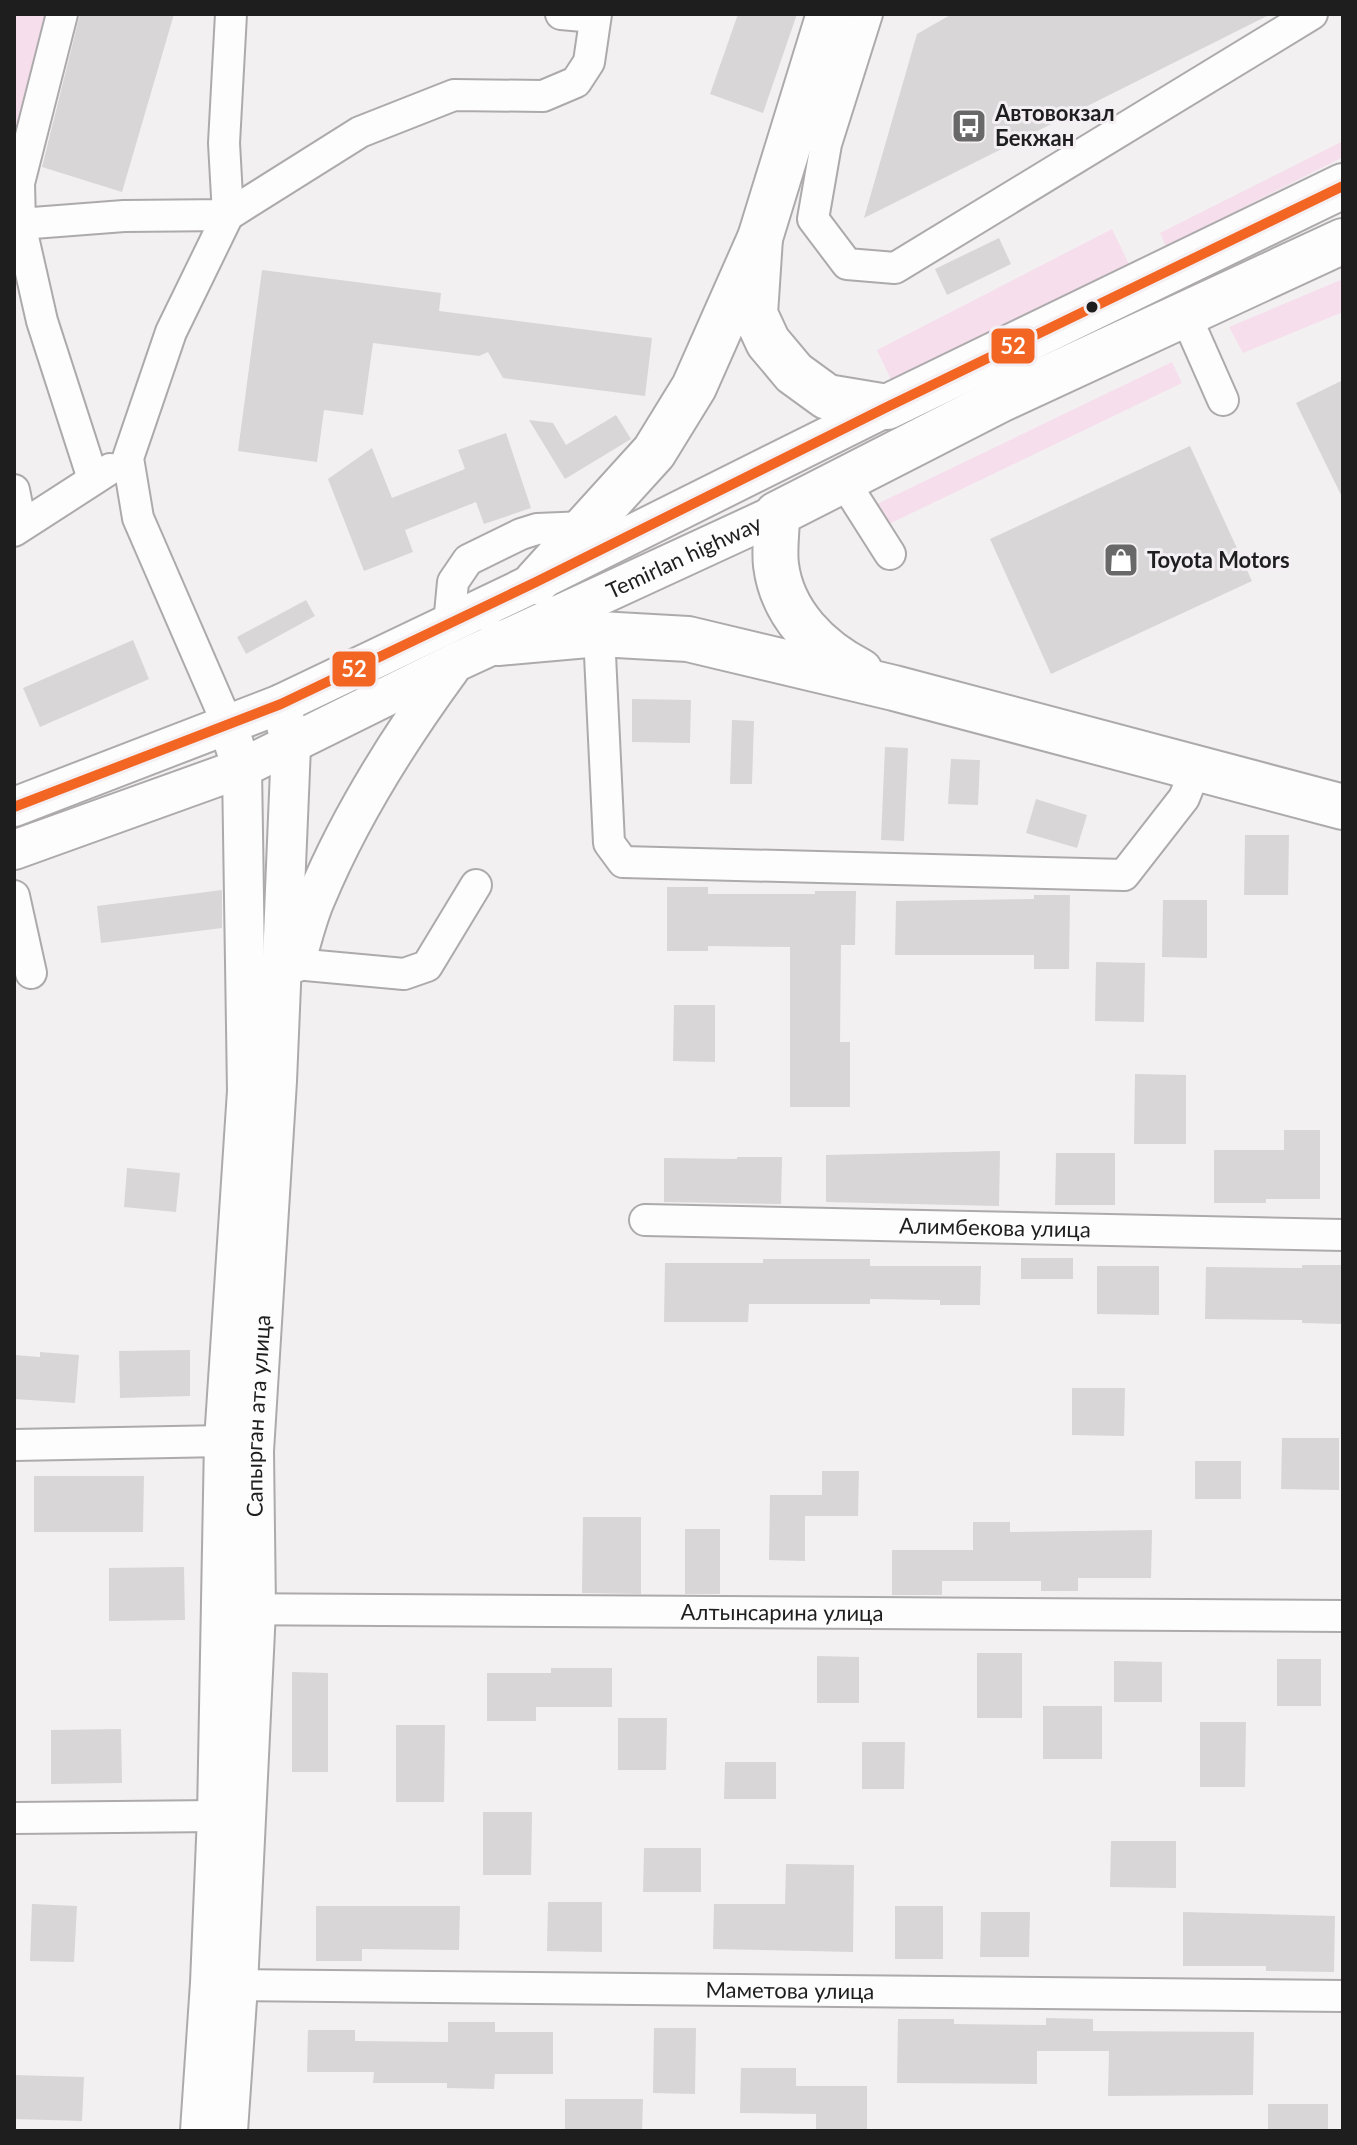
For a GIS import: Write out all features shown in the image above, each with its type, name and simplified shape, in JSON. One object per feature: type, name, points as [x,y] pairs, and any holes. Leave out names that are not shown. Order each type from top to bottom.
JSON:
[{"type":"highway","points":[[536,582],[654,452],[694,387],[760,238],[829,14]]},
{"type":"highway","points":[[760,238],[755,314],[768,342],[794,373],[827,397],[887,407],[1343,186]]},
{"type":"highway","name":"Temirlan highway","points":[[777,514],[1002,399],[1343,241]]},
{"type":"highway","points":[[777,514],[776,565],[782,588],[804,630],[840,661],[894,688]]},
{"type":"highway","points":[[498,643],[599,634],[688,639],[894,688],[1343,807]]},
{"type":"main road","points":[[14,807],[281,704],[536,582],[887,407]]},
{"type":"main road","name":"Temirlan highway","points":[[14,850],[242,768],[454,663],[777,514]]},
{"type":"main road","points":[[280,1015],[314,900],[350,826],[413,719],[454,663]]},
{"type":"main road","name":"Сапырган ата улица","points":[[200,2131],[217,1816],[254,1451],[280,1015],[291,746],[281,704]]},
{"type":"main road","name":"Сапырган ата улица","points":[[227,723],[242,768],[247,1091],[224,1441],[238,1609],[238,1985],[228,2131]]},
{"type":"street","points":[[62,14],[19,183],[20,224],[42,321],[93,479]]},
{"type":"street","points":[[227,723],[138,518],[128,458],[171,332],[228,215],[224,143],[231,14]]},
{"type":"street","points":[[20,224],[124,216],[228,215],[360,132],[454,95],[543,96],[576,82],[589,62],[596,16],[561,14]]},
{"type":"street","points":[[867,14],[826,144],[813,219],[847,264],[895,268],[1312,14]]},
{"type":"street","points":[[1185,314],[1223,400]]},
{"type":"street","points":[[14,490],[18,528],[128,458]]},
{"type":"street","points":[[843,480],[890,554]]},
{"type":"street","points":[[449,624],[453,582],[468,560],[537,529],[586,527]]},
{"type":"street","points":[[599,634],[609,843],[623,862],[1124,875],[1184,798],[1196,768]]},
{"type":"street","points":[[295,964],[404,974],[427,966],[476,885]]},
{"type":"street","points":[[14,896],[31,973]]},
{"type":"street","name":"Алимбекова улица","points":[[645,1220],[1343,1235]]},
{"type":"street","points":[[14,1445],[224,1441]]},
{"type":"street","name":"Алтынсарина улица","points":[[238,1609],[1343,1616]]},
{"type":"street","points":[[14,1818],[217,1816]]},
{"type":"street","name":"Маметова улица","points":[[238,1985],[1343,1996]]},
{"type":"shaded area","points":[[14,14],[62,14],[20,195],[14,351]]},
{"type":"shaded area","points":[[1343,141],[1343,157],[1166,247],[1160,233]]},
{"type":"shaded area","points":[[1112,229],[1129,264],[894,386],[877,350]]},
{"type":"shaded area","points":[[1343,279],[1343,312],[1243,353],[1229,327]]},
{"type":"shaded area","points":[[1172,362],[1182,383],[887,525],[877,504]]},
{"type":"building","points":[[80,14],[174,14],[122,192],[42,167]]},
{"type":"building","points":[[738,14],[797,14],[763,113],[710,94]]},
{"type":"building","name":"Автовокзал Бекжан","points":[[952,14],[1271,14],[864,218],[917,34]]},
{"type":"building","points":[[999,238],[1011,264],[947,295],[935,269]]},
{"type":"building","points":[[262,270],[441,293],[439,311],[652,338],[645,396],[503,378],[488,352],[479,356],[373,343],[363,415],[324,410],[317,462],[238,451]]},
{"type":"building","points":[[1343,380],[1343,499],[1296,403]]},
{"type":"building","points":[[616,415],[631,439],[565,479],[529,420],[553,423],[566,445]]},
{"type":"building","points":[[506,433],[531,508],[484,524],[476,502],[405,530],[413,552],[364,571],[328,479],[372,448],[392,498],[465,469],[458,450]]},
{"type":"building","name":"Toyota Motors","points":[[1190,446],[1252,581],[1051,674],[990,539]]},
{"type":"building","points":[[306,600],[315,616],[246,654],[237,637]]},
{"type":"building","points":[[133,640],[149,679],[40,727],[23,688]]},
{"type":"building","points":[[632,699],[691,700],[690,743],[632,742]]},
{"type":"building","points":[[732,720],[754,721],[752,784],[730,784]]},
{"type":"building","points":[[885,747],[908,748],[904,841],[881,840]]},
{"type":"building","points":[[951,759],[980,760],[978,805],[948,804]]},
{"type":"building","points":[[1036,799],[1087,815],[1077,848],[1026,833]]},
{"type":"building","points":[[1245,835],[1289,835],[1288,895],[1244,895]]},
{"type":"building","points":[[667,887],[708,887],[708,894],[856,891],[855,945],[841,945],[840,1042],[850,1042],[850,1107],[790,1107],[790,947],[708,946],[708,951],[667,951]]},
{"type":"building","points":[[222,890],[222,928],[101,943],[97,906]]},
{"type":"building","points":[[1034,895],[1070,895],[1069,969],[1034,969],[1034,955],[895,955],[896,901],[1034,899]]},
{"type":"building","points":[[1163,900],[1207,900],[1207,958],[1162,957]]},
{"type":"building","points":[[1096,962],[1145,963],[1144,1022],[1095,1021]]},
{"type":"building","points":[[674,1005],[715,1005],[715,1062],[673,1061]]},
{"type":"building","points":[[1135,1074],[1186,1075],[1186,1144],[1134,1144]]},
{"type":"building","points":[[1284,1130],[1320,1130],[1320,1199],[1214,1203],[1214,1150],[1284,1150]]},
{"type":"building","points":[[1000,1151],[999,1206],[826,1202],[826,1155]]},
{"type":"building","points":[[1056,1153],[1115,1153],[1115,1205],[1055,1205]]},
{"type":"building","points":[[782,1157],[781,1204],[664,1202],[664,1158]]},
{"type":"building","points":[[127,1168],[180,1173],[176,1212],[124,1207]]},
{"type":"building","points":[[1021,1258],[1073,1258],[1073,1279],[1021,1279]]},
{"type":"building","points":[[763,1259],[870,1259],[870,1266],[981,1266],[980,1305],[940,1305],[940,1300],[870,1299],[870,1304],[749,1304],[748,1322],[664,1322],[665,1263],[763,1263]]},
{"type":"building","points":[[1302,1265],[1343,1265],[1343,1324],[1302,1323],[1302,1320],[1205,1319],[1206,1267],[1302,1268]]},
{"type":"building","points":[[1097,1266],[1159,1266],[1159,1315],[1097,1314]]},
{"type":"building","points":[[190,1350],[190,1396],[120,1398],[119,1351]]},
{"type":"building","points":[[40,1352],[79,1355],[75,1403],[14,1399],[14,1355],[40,1357]]},
{"type":"building","points":[[1072,1388],[1125,1388],[1124,1436],[1072,1435]]},
{"type":"building","points":[[1282,1438],[1339,1438],[1339,1490],[1281,1489]]},
{"type":"building","points":[[1195,1461],[1241,1461],[1241,1499],[1195,1499]]},
{"type":"building","points":[[822,1471],[859,1471],[858,1516],[805,1516],[805,1561],[769,1560],[770,1495],[822,1495]]},
{"type":"building","points":[[34,1476],[144,1476],[143,1532],[34,1532]]},
{"type":"building","points":[[583,1517],[641,1517],[641,1594],[582,1593]]},
{"type":"building","points":[[973,1522],[1010,1522],[1010,1532],[1152,1530],[1151,1578],[1078,1578],[1078,1591],[1041,1591],[1041,1581],[942,1581],[942,1595],[892,1595],[892,1550],[973,1550]]},
{"type":"building","points":[[685,1529],[720,1529],[720,1594],[685,1594]]},
{"type":"building","points":[[184,1567],[185,1620],[109,1621],[109,1568]]},
{"type":"building","points":[[977,1653],[1022,1653],[1022,1718],[977,1718]]},
{"type":"building","points":[[817,1656],[859,1657],[859,1703],[817,1703]]},
{"type":"building","points":[[1277,1659],[1321,1659],[1321,1706],[1277,1706]]},
{"type":"building","points":[[1114,1661],[1162,1662],[1162,1702],[1114,1702]]},
{"type":"building","points":[[551,1668],[612,1668],[612,1707],[536,1707],[536,1721],[487,1721],[487,1673],[551,1673]]},
{"type":"building","points":[[292,1672],[328,1673],[328,1772],[292,1772]]},
{"type":"building","points":[[1043,1706],[1102,1706],[1102,1759],[1043,1759]]},
{"type":"building","points":[[618,1718],[667,1718],[666,1770],[618,1770]]},
{"type":"building","points":[[1200,1722],[1246,1722],[1245,1787],[1200,1787]]},
{"type":"building","points":[[396,1725],[445,1725],[444,1802],[396,1802]]},
{"type":"building","points":[[121,1729],[122,1783],[51,1784],[51,1730]]},
{"type":"building","points":[[862,1742],[905,1742],[904,1789],[862,1789]]},
{"type":"building","points":[[725,1762],[776,1762],[776,1799],[724,1799]]},
{"type":"building","points":[[483,1812],[532,1812],[531,1875],[483,1875]]},
{"type":"building","points":[[1111,1841],[1176,1841],[1176,1888],[1110,1887]]},
{"type":"building","points":[[644,1848],[701,1848],[701,1892],[643,1892]]},
{"type":"building","points":[[786,1864],[854,1865],[853,1952],[713,1949],[714,1904],[785,1904]]},
{"type":"building","points":[[548,1902],[602,1902],[602,1952],[547,1951]]},
{"type":"building","points":[[32,1904],[77,1906],[74,1962],[30,1961]]},
{"type":"building","points":[[316,1906],[460,1906],[459,1950],[362,1949],[362,1961],[316,1961]]},
{"type":"building","points":[[895,1906],[943,1906],[943,1959],[895,1959]]},
{"type":"building","points":[[981,1912],[1030,1912],[1029,1957],[980,1957]]},
{"type":"building","points":[[1183,1912],[1335,1916],[1334,1972],[1266,1971],[1266,1966],[1183,1966]]},
{"type":"building","points":[[1046,2018],[1093,2019],[1093,2031],[1254,2032],[1253,2095],[1108,2096],[1109,2051],[1037,2051],[1037,2084],[897,2083],[898,2019],[954,2019],[954,2024],[1046,2025]]},
{"type":"building","points":[[448,2022],[495,2022],[495,2032],[553,2032],[553,2074],[495,2074],[494,2089],[447,2088],[447,2083],[373,2083],[374,2072],[307,2072],[308,2030],[355,2030],[355,2041],[448,2042]]},
{"type":"building","points":[[654,2028],[696,2028],[695,2094],[653,2093]]},
{"type":"building","points":[[741,2068],[796,2068],[796,2086],[867,2086],[867,2131],[816,2131],[816,2114],[740,2113]]},
{"type":"building","points":[[14,2075],[84,2077],[82,2121],[14,2119]]},
{"type":"building","points":[[565,2099],[643,2099],[642,2131],[565,2131]]},
{"type":"building","points":[[1268,2104],[1328,2104],[1328,2131],[1268,2131]]},
{"type":"transit line","name":"52","points":[[14,807],[281,704],[1343,186]]},
{"type":"place","name":"Автовокзал Бекжан","points":[[969,126]]},
{"type":"place","name":"Toyota Motors","points":[[1121,560]]}]
